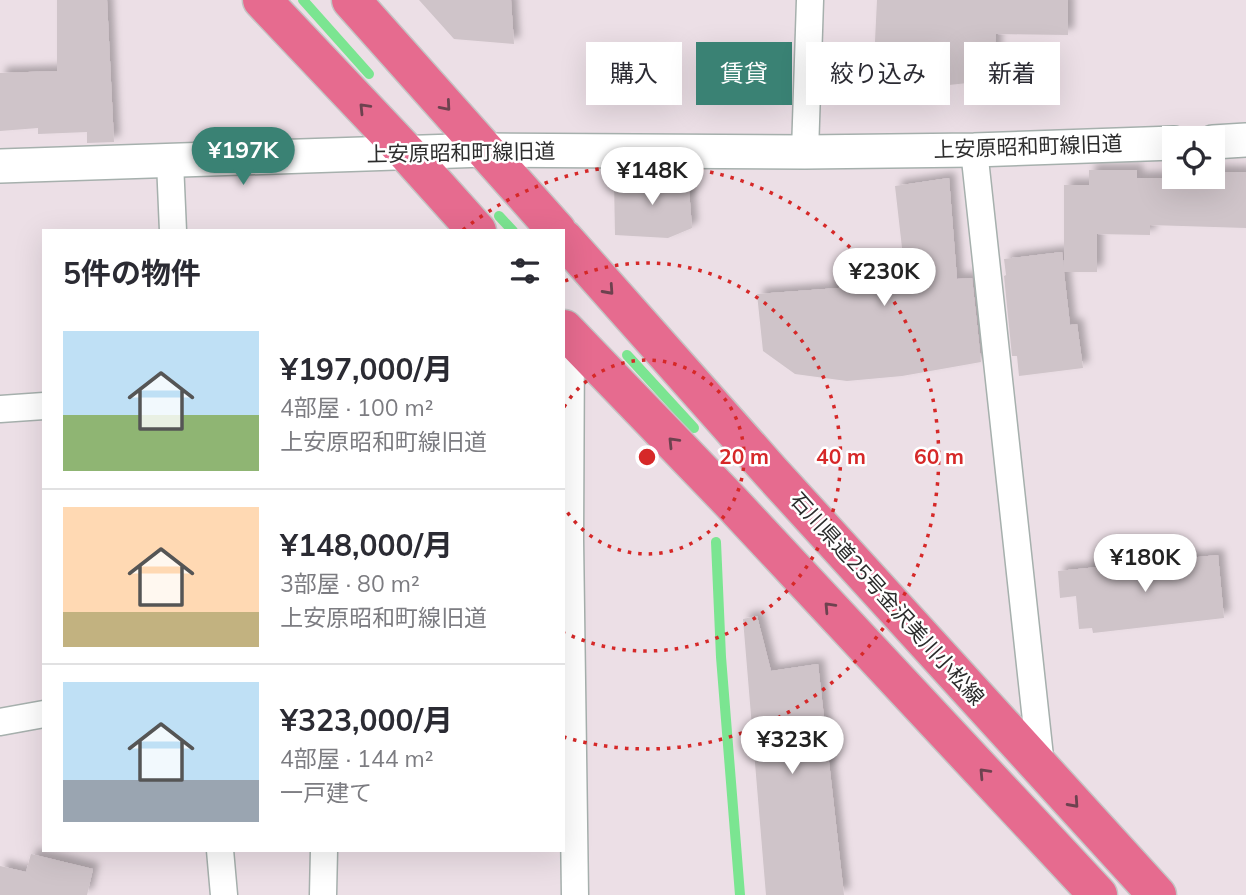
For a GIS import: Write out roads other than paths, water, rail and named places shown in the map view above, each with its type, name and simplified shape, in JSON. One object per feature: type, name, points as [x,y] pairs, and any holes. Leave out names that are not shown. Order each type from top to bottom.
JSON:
[{"type":"main road","points":[[262,0],[475,229]]},
{"type":"main road","points":[[351,0],[555,229]]},
{"type":"main road","name":"石川県道25号金沢美川小松線","points":[[565,240],[770,471],[1157,895]]},
{"type":"main road","points":[[567,332],[740,512],[1098,895]]},
{"type":"street","points":[[805,152],[810,0]]},
{"type":"street","points":[[1225,141],[1246,140]]},
{"type":"street","name":"上安原昭和町線旧道","points":[[0,166],[485,150],[805,152],[1162,143]]},
{"type":"street","points":[[974,150],[1041,766]]},
{"type":"street","points":[[170,162],[173,229]]},
{"type":"street","points":[[567,332],[567,539],[575,895]]},
{"type":"street","points":[[0,409],[42,406]]},
{"type":"street","points":[[0,722],[42,714]]},
{"type":"street","points":[[220,852],[224,895]]},
{"type":"street","points":[[323,895],[324,852]]},
{"type":"waterway","points":[[303,0],[369,74]]},
{"type":"waterway","points":[[499,216],[511,229]]},
{"type":"waterway","points":[[627,355],[694,428]]},
{"type":"waterway","points":[[716,542],[721,657],[740,895]]}]
